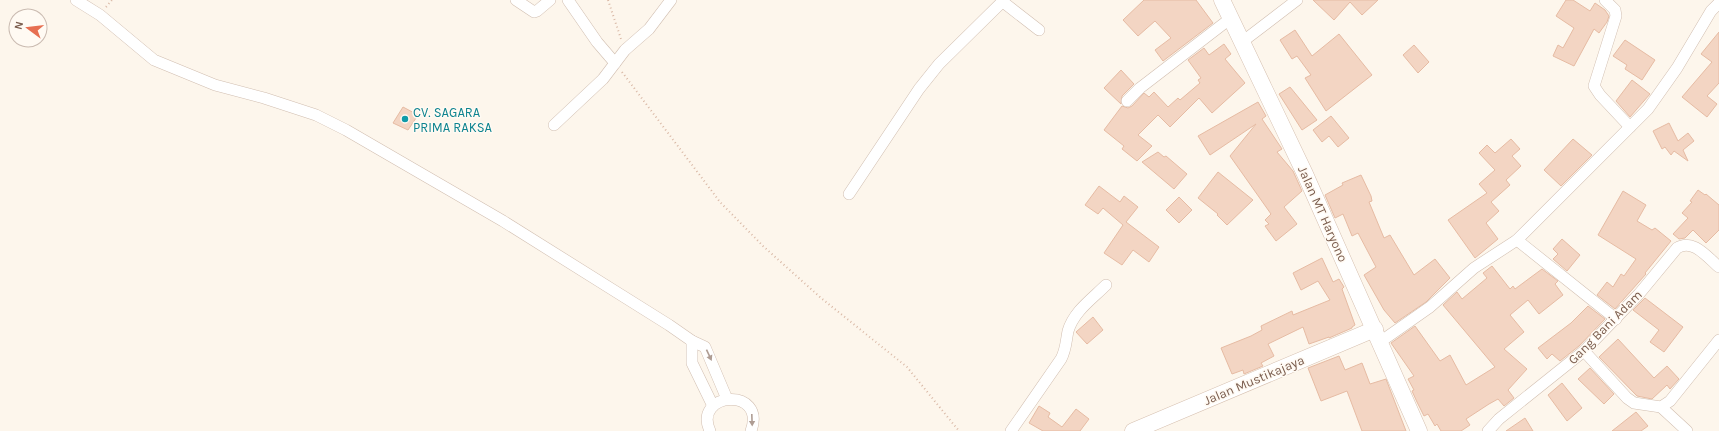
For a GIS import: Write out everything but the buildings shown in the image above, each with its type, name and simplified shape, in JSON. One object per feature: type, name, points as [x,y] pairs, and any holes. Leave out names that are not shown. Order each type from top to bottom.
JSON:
[{"type":"main road","name":"Jalan MT Haryono","points":[[1222,0],[1305,174],[1419,431]]},
{"type":"main road","name":"Jalan Mustikajaya","points":[[1133,431],[1377,336]]},
{"type":"street","points":[[76,0],[100,15],[154,60],[215,85],[264,98],[316,115],[346,130],[503,222],[663,321],[692,341],[705,347],[727,398]]},
{"type":"street","points":[[516,0],[534,12],[538,11],[550,0]]},
{"type":"street","points":[[568,0],[597,42],[615,63]]},
{"type":"street","points":[[554,125],[603,79],[625,50],[649,29],[671,0]]},
{"type":"street","points":[[1242,42],[1297,0]]},
{"type":"street","points":[[1605,0],[1615,10],[1616,16],[1594,86],[1600,95],[1630,127]]},
{"type":"street","points":[[849,194],[919,89],[939,64],[1003,1],[1039,30]]},
{"type":"street","points":[[1377,336],[1430,307],[1474,268],[1517,240],[1648,109],[1677,68],[1711,11],[1719,3]]},
{"type":"street","points":[[1126,101],[1140,88],[1231,18]]},
{"type":"street","points":[[1517,240],[1616,319]]},
{"type":"street","name":"Gang Bani Adam","points":[[1488,431],[1499,419],[1584,351],[1639,294],[1677,248],[1682,245],[1689,244],[1695,247],[1719,267]]},
{"type":"street","points":[[1011,431],[1061,359],[1066,350],[1071,323],[1080,309],[1106,285]]},
{"type":"street","points":[[1584,351],[1627,398],[1634,403],[1661,406],[1670,401],[1719,340]]},
{"type":"street","points":[[692,341],[692,363],[713,406]]},
{"type":"street","points":[[710,431],[708,416],[713,406],[727,398],[734,398],[747,405],[753,418],[750,431]]},
{"type":"street","points":[[1661,406],[1687,431]]},
{"type":"path","points":[[608,0],[625,50]]},
{"type":"path","points":[[615,63],[720,202],[763,246],[821,298],[907,367],[959,431]]},
{"type":"place","name":"CV. SAGARA PRIMA RAKSA","points":[[405,119]]}]
